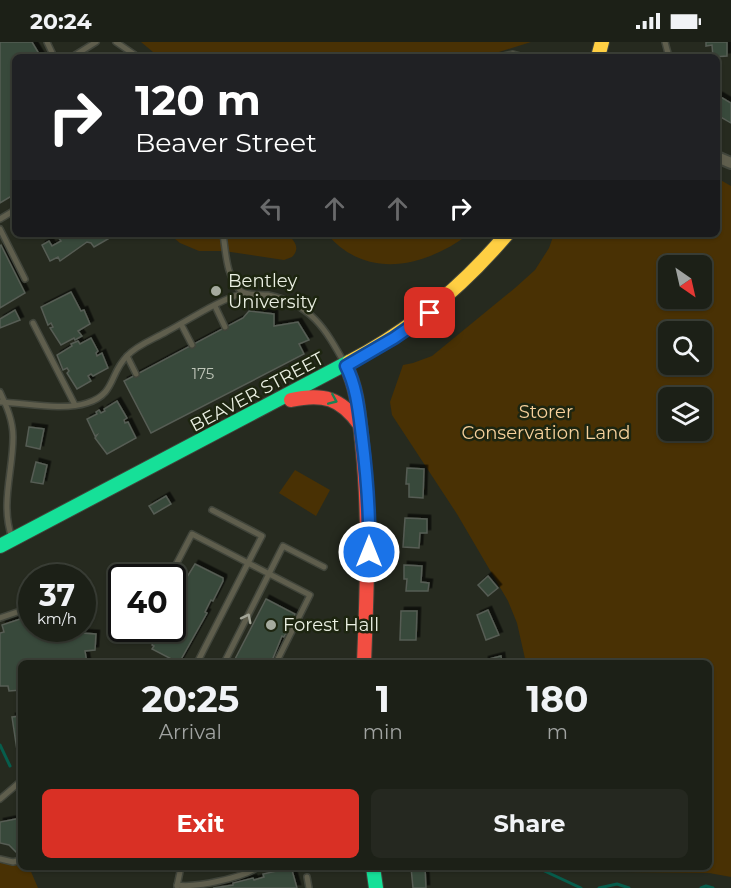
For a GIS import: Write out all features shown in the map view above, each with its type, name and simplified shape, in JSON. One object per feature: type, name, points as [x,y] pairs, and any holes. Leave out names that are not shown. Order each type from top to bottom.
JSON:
[{"type":"main road","name":"BEAVER STREET","points":[[0,546],[346,366],[394,338],[438,306],[504,237]]},
{"type":"main road","points":[[346,366],[354,385],[367,485],[369,524],[364,660]]},
{"type":"main road","points":[[257,412],[299,397],[321,396],[331,398],[345,407],[361,426]]},
{"type":"main road","points":[[373,870],[376,888]]},
{"type":"lane","points":[[77,54],[96,42]]},
{"type":"lane","points":[[116,42],[133,54]]},
{"type":"lane","points":[[0,229],[25,279]]},
{"type":"lane","points":[[224,237],[229,270],[233,280],[244,293]]},
{"type":"lane","points":[[2,402],[75,405],[95,400],[108,391],[127,356],[214,306],[244,293],[277,297],[303,308],[323,327],[346,366]]},
{"type":"lane","points":[[214,306],[225,327]]},
{"type":"lane","points":[[33,323],[75,405]]},
{"type":"lane","points":[[181,324],[192,345]]},
{"type":"lane","points":[[127,356],[136,374]]},
{"type":"lane","points":[[0,392],[12,426],[13,438],[4,508],[7,525],[13,539]]},
{"type":"lane","points":[[198,660],[262,536],[212,510]]},
{"type":"lane","points":[[176,564],[192,534],[310,595],[278,660]]},
{"type":"lane","points":[[225,660],[283,546],[324,567]]},
{"type":"lane","points":[[0,618],[18,612]]},
{"type":"lane","points":[[0,799],[18,784]]},
{"type":"lane","points":[[0,859],[18,861]]},
{"type":"lane","points":[[180,870],[177,887],[194,886],[245,874],[252,870]]},
{"type":"lane","points":[[307,877],[309,888]]},
{"type":"green space","points":[[141,42],[531,42],[493,54],[155,54]]},
{"type":"green space","name":"Storer Conservation Land","points":[[720,180],[731,186],[731,877],[709,873],[625,872],[625,870],[712,870],[712,660],[525,660],[517,623],[508,601],[457,514],[392,415],[390,402],[403,365],[432,356],[535,270],[553,237],[720,237]]},
{"type":"green space","points":[[173,237],[290,237],[296,245],[296,251],[292,257],[284,260],[224,251],[199,251],[180,243]]},
{"type":"green space","points":[[330,237],[464,237],[434,255],[397,264],[378,263],[360,258],[343,249]]},
{"type":"green space","points":[[295,470],[330,490],[316,516],[279,493]]},
{"type":"green space","points":[[0,863],[18,865],[18,870],[30,870],[38,888],[0,888]]},
{"type":"building","points":[[0,42],[32,42],[39,54],[12,54],[12,196],[0,203]]},
{"type":"building","points":[[706,42],[727,42],[727,56],[713,54],[712,45],[706,46]]},
{"type":"building","points":[[720,97],[731,103],[731,123],[720,117]]},
{"type":"building","points":[[58,237],[107,237],[108,239],[94,247],[87,242],[60,261],[58,257],[50,261],[42,245],[49,241],[52,246],[61,241]]},
{"type":"building","points":[[0,246],[25,293],[0,308]]},
{"type":"building","points":[[71,292],[81,311],[84,310],[90,324],[78,331],[82,336],[61,345],[50,328],[53,327],[51,323],[48,325],[41,307]]},
{"type":"building","points":[[15,310],[20,320],[0,328],[0,319]]},
{"type":"building","points":[[249,311],[274,314],[274,326],[298,322],[309,340],[299,344],[304,354],[151,433],[124,381],[243,318]]},
{"type":"building","points":[[91,338],[98,351],[97,356],[102,353],[108,368],[93,376],[91,374],[88,376],[91,381],[77,389],[67,373],[69,371],[67,368],[63,370],[57,355],[72,346],[71,344],[78,341],[80,344]]},
{"type":"building","points":[[117,401],[127,418],[124,420],[125,423],[128,422],[136,438],[107,454],[95,438],[97,435],[95,436],[87,419],[97,414],[99,410],[101,413],[105,411],[104,409]]},
{"type":"building","points":[[29,427],[44,429],[40,449],[26,446]]},
{"type":"building","points":[[36,462],[47,465],[43,484],[31,482]]},
{"type":"building","points":[[407,468],[424,469],[423,498],[409,497],[409,484],[406,484]]},
{"type":"building","points":[[166,496],[171,504],[154,514],[149,506]]},
{"type":"building","points":[[405,518],[427,519],[427,533],[420,533],[419,548],[403,547]]},
{"type":"building","points":[[195,564],[223,578],[213,601],[211,600],[205,612],[207,613],[181,660],[173,660],[152,649],[154,646],[152,645],[154,642],[186,642],[186,579]]},
{"type":"building","points":[[404,565],[422,566],[421,582],[429,583],[428,591],[406,591],[407,579],[404,579]]},
{"type":"building","points":[[488,576],[498,588],[488,596],[478,585]]},
{"type":"building","name":"Forest Hall","points":[[266,599],[295,614],[284,637],[282,636],[272,660],[235,660]]},
{"type":"building","points":[[488,610],[499,635],[486,640],[477,615]]},
{"type":"building","points":[[401,611],[417,611],[416,640],[400,640]]},
{"type":"building","points":[[18,620],[18,642],[96,642],[95,650],[85,651],[86,660],[18,660],[18,690],[9,691],[8,686],[0,686],[0,633],[4,632],[2,625]]},
{"type":"building","points":[[501,656],[502,660],[485,660]]},
{"type":"building","points":[[18,716],[17,750],[12,717]]},
{"type":"building","points":[[18,819],[18,854],[9,845],[0,843],[0,822]]},
{"type":"building","points":[[292,870],[297,888],[213,888],[233,885],[233,883],[253,878],[254,880],[264,877],[263,874]]},
{"type":"building","points":[[411,870],[425,870],[426,888],[413,888]]},
{"type":"waterway","points":[[0,745],[10,766]]},
{"type":"waterway","points":[[542,870],[581,888]]},
{"type":"waterway","points":[[599,888],[617,884],[629,888]]},
{"type":"waterway","points":[[701,888],[706,886],[713,888]]},
{"type":"traffic: fast","points":[[0,546],[349,362]]},
{"type":"traffic: fast","points":[[373,870],[376,888]]},
{"type":"traffic: slow","points":[[599,54],[602,42]]},
{"type":"traffic: slow","points":[[349,362],[394,336],[434,306],[472,272],[504,237]]},
{"type":"traffic: jam","points":[[346,366],[357,403],[365,470],[367,553],[364,660]]},
{"type":"traffic: jam","points":[[291,400],[313,397],[330,400],[346,409],[360,425]]},
{"type":"place","name":"Bentley University","points":[[216,291]]},
{"type":"place","name":"Forest Hall","points":[[271,625]]},
{"type":"route","points":[[369,552],[369,511],[361,426],[355,392],[346,366],[394,338],[430,313]]}]
